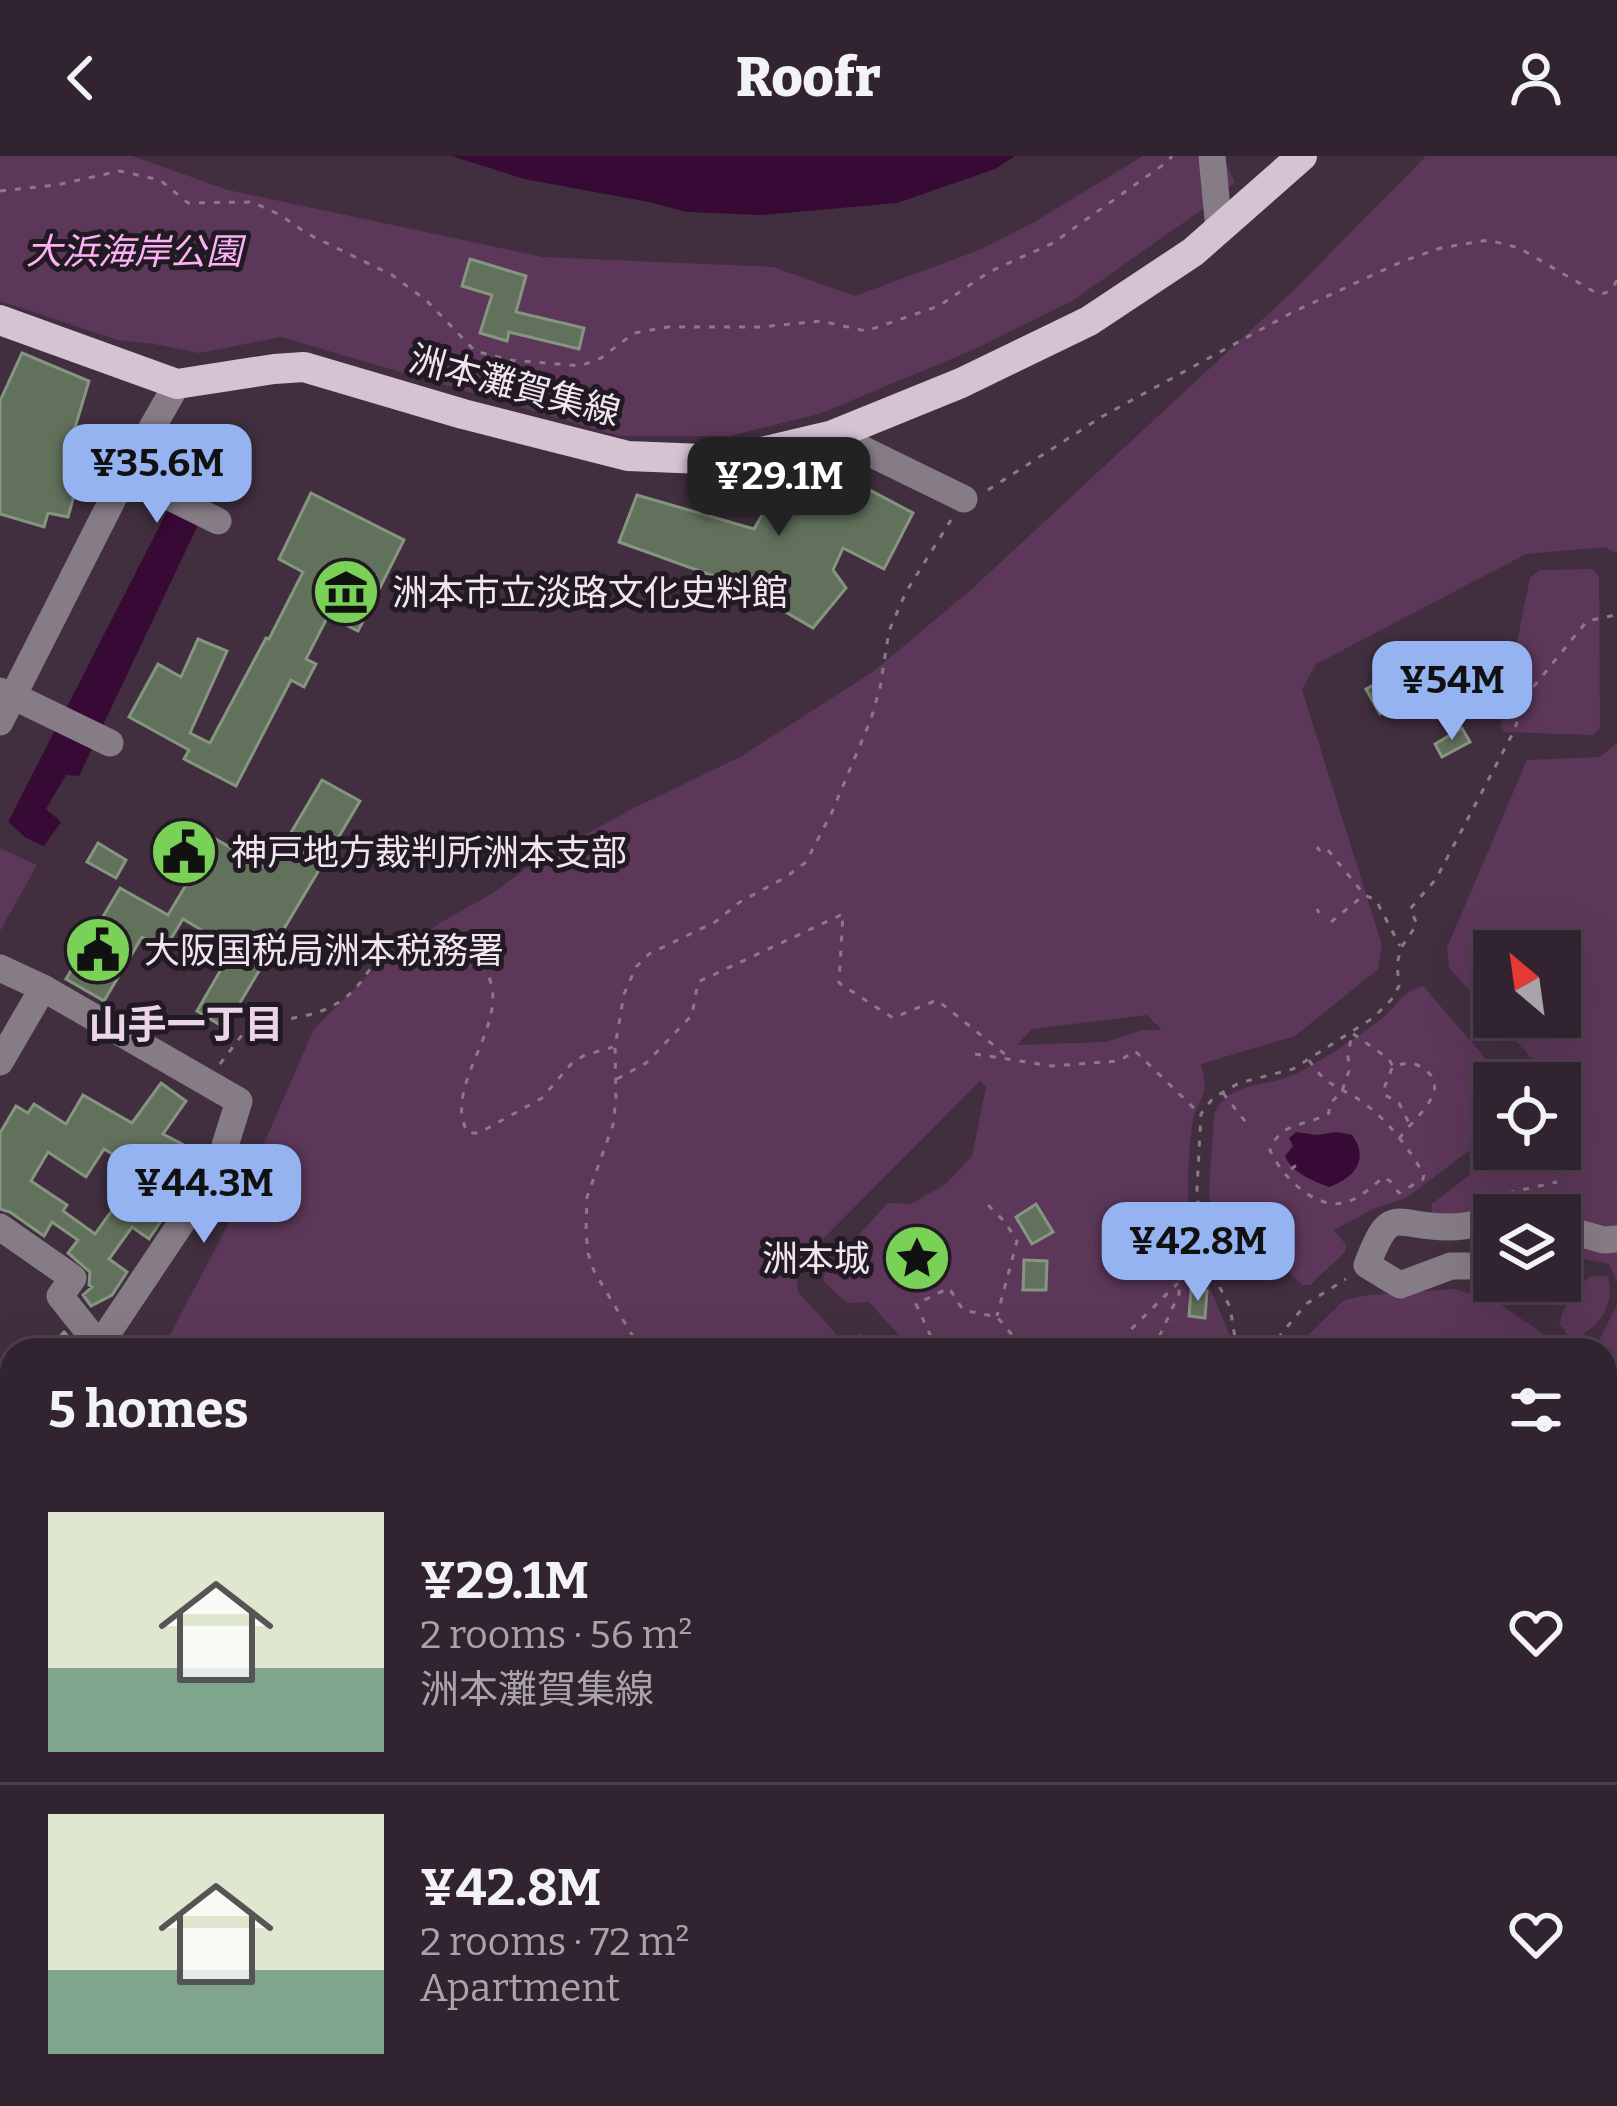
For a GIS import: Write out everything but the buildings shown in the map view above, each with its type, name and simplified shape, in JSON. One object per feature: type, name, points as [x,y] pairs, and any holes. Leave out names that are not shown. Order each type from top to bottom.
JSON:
[{"type":"main road","name":"洲本灘賀集線","points":[[0,320],[177,384],[304,368],[628,456],[728,460],[833,435],[961,383],[1089,321],[1193,252],[1302,156]]},
{"type":"street","points":[[1212,156],[1219,230]]},
{"type":"street","points":[[0,722],[6,693],[177,384]]},
{"type":"street","points":[[833,435],[964,499]]},
{"type":"street","points":[[125,475],[218,521]]},
{"type":"street","points":[[6,693],[110,743]]},
{"type":"street","points":[[0,968],[238,1101],[218,1168],[104,1338]]},
{"type":"street","points":[[0,1062],[43,988]]},
{"type":"street","points":[[1467,1266],[1451,1266],[1400,1285],[1367,1265],[1379,1232],[1399,1220],[1448,1228],[1473,1224]]},
{"type":"street","points":[[0,1227],[73,1278],[61,1296],[91,1338]]},
{"type":"street","points":[[1581,1234],[1617,1239]]},
{"type":"path","points":[[0,191],[120,171],[160,180],[188,202],[252,202],[392,275],[427,301],[475,351],[510,360],[580,366],[601,358],[634,333],[668,327],[761,327],[821,321],[866,331],[938,306],[989,272],[1053,243],[1172,156]]},
{"type":"path","points":[[634,1338],[594,1271],[586,1232],[587,1197],[613,1125],[615,1047],[624,994],[636,967],[649,954],[715,922],[797,870],[814,850],[871,719],[889,631],[906,592],[964,499],[1004,481],[1103,416],[1294,312],[1422,254],[1488,240],[1519,248],[1598,294],[1612,289],[1617,280]]},
{"type":"path","points":[[1236,1338],[1230,1306],[1214,1276],[1201,1228],[1197,1189],[1201,1114],[1213,1098],[1239,1082],[1293,1070],[1352,1033],[1391,1000],[1399,986],[1401,948],[1417,924],[1410,909],[1436,879],[1514,731],[1526,696],[1587,621],[1617,612]]},
{"type":"path","points":[[1328,850],[1364,895],[1376,900],[1401,948]]},
{"type":"path","points":[[1330,922],[1364,895]]},
{"type":"path","points":[[615,1079],[646,1063],[692,1015],[698,982],[844,914],[839,983],[893,1018],[937,1000],[1011,1059]]},
{"type":"path","points":[[206,1082],[245,1031],[329,1008],[351,993],[392,945],[411,939],[459,948],[488,973],[493,990],[491,1015],[460,1110],[468,1132],[479,1133],[542,1098],[585,1055],[615,1047]]},
{"type":"path","points":[[1352,1033],[1389,1059],[1393,1067]]},
{"type":"path","points":[[1352,1033],[1349,1071],[1329,1113],[1294,1124],[1274,1140],[1270,1150],[1277,1166],[1311,1196],[1344,1203],[1383,1177],[1399,1193],[1398,1200]]},
{"type":"path","points":[[975,1054],[1052,1066],[1119,1061],[1135,1051],[1201,1114]]},
{"type":"path","points":[[1309,1059],[1325,1082],[1366,1105],[1399,1138],[1424,1175],[1399,1193]]},
{"type":"path","points":[[1399,1138],[1431,1102],[1435,1092],[1426,1070],[1403,1063],[1393,1067],[1382,1091],[1399,1103],[1410,1124]]},
{"type":"path","points":[[1222,1092],[1248,1125]]},
{"type":"path","points":[[1291,1169],[1301,1162]]},
{"type":"path","points":[[1501,1194],[1557,1182]]},
{"type":"path","points":[[988,1205],[1017,1241],[997,1317]]},
{"type":"path","points":[[1159,1224],[1173,1235],[1188,1236],[1215,1227],[1244,1241]]},
{"type":"path","points":[[932,1240],[938,1233]]},
{"type":"path","points":[[1159,1338],[1179,1294],[1188,1236]]},
{"type":"path","points":[[1278,1338],[1306,1304],[1367,1265]]},
{"type":"path","points":[[1122,1338],[1179,1282]]},
{"type":"path","points":[[932,1338],[916,1304],[949,1288],[963,1310],[997,1317],[1015,1338]]},
{"type":"green space","name":"大浜海岸公園","points":[[0,156],[132,156],[228,190],[543,257],[773,267],[855,296],[982,249],[1143,156],[1222,156],[1235,182],[1072,301],[968,352],[819,414],[729,436],[619,436],[281,337],[199,353],[118,340],[0,301]]},
{"type":"green space","points":[[1426,156],[1617,156],[1617,554],[1605,547],[1526,554],[1316,664],[1302,690],[1382,945],[1378,969],[1295,1036],[1201,1064],[1204,1091],[1192,1125],[1188,1195],[1195,1241],[1232,1338],[901,1338],[869,1302],[847,1303],[823,1281],[825,1271],[888,1203],[911,1204],[946,1184],[972,1156],[986,1087],[980,1081],[796,1266],[798,1292],[840,1338],[168,1338],[231,1219],[314,1029],[367,976],[535,862],[742,756],[874,671],[973,588],[1293,291]],"holes":[[[1147,1015],[1162,1030],[1142,1030],[1106,1042],[1017,1045],[1032,1029]]]},
{"type":"green space","points":[[1592,569],[1599,577],[1600,728],[1593,735],[1505,732],[1500,726],[1530,578],[1540,570]]},
{"type":"green space","points":[[1617,743],[1617,1282],[1609,1264],[1581,1258],[1581,1194],[1473,1194],[1473,1220],[1431,1230],[1432,1204],[1476,1170],[1581,1170],[1581,1062],[1535,1062],[1513,1038],[1581,1038],[1581,930],[1473,930],[1473,994],[1449,968],[1447,948],[1527,760],[1600,757]]},
{"type":"green space","points":[[0,848],[37,865],[0,931]]},
{"type":"green space","points":[[1423,986],[1489,1062],[1473,1062],[1473,1148],[1406,1198],[1334,1230],[1346,1245],[1345,1252],[1310,1285],[1303,1285],[1249,1238],[1212,1215],[1214,1115],[1219,1104],[1237,1091],[1293,1075],[1325,1057],[1380,1020],[1409,992]]},
{"type":"green space","points":[[1591,1276],[1607,1276],[1609,1296],[1603,1314],[1576,1338],[1559,1324],[1568,1302],[1581,1302],[1581,1284]]},
{"type":"green space","points":[[1454,1289],[1473,1294],[1473,1302],[1497,1302],[1549,1338],[1305,1338],[1344,1300]]},
{"type":"green space","points":[[1617,1305],[1617,1338],[1600,1338]]},
{"type":"shaded area","points":[[452,156],[1015,156],[995,169],[897,203],[761,215],[687,212],[524,179]]},
{"type":"shaded area","points":[[215,425],[242,432],[79,776],[66,775],[46,809],[61,822],[44,846],[8,822]]},
{"type":"shaded area","points":[[1296,1132],[1352,1135],[1360,1152],[1357,1167],[1329,1187],[1303,1175],[1285,1156],[1293,1146],[1289,1138]]},
{"type":"place","name":"洲本市立淡路文化史料館","points":[[346,592]]},
{"type":"place","name":"神戸地方裁判所洲本支部","points":[[184,852]]},
{"type":"place","name":"大阪国税局洲本税務署","points":[[98,950]]},
{"type":"place","name":"洲本城","points":[[917,1258]]},
{"type":"district","name":"山手一丁目","points":[[186,1024]]}]
